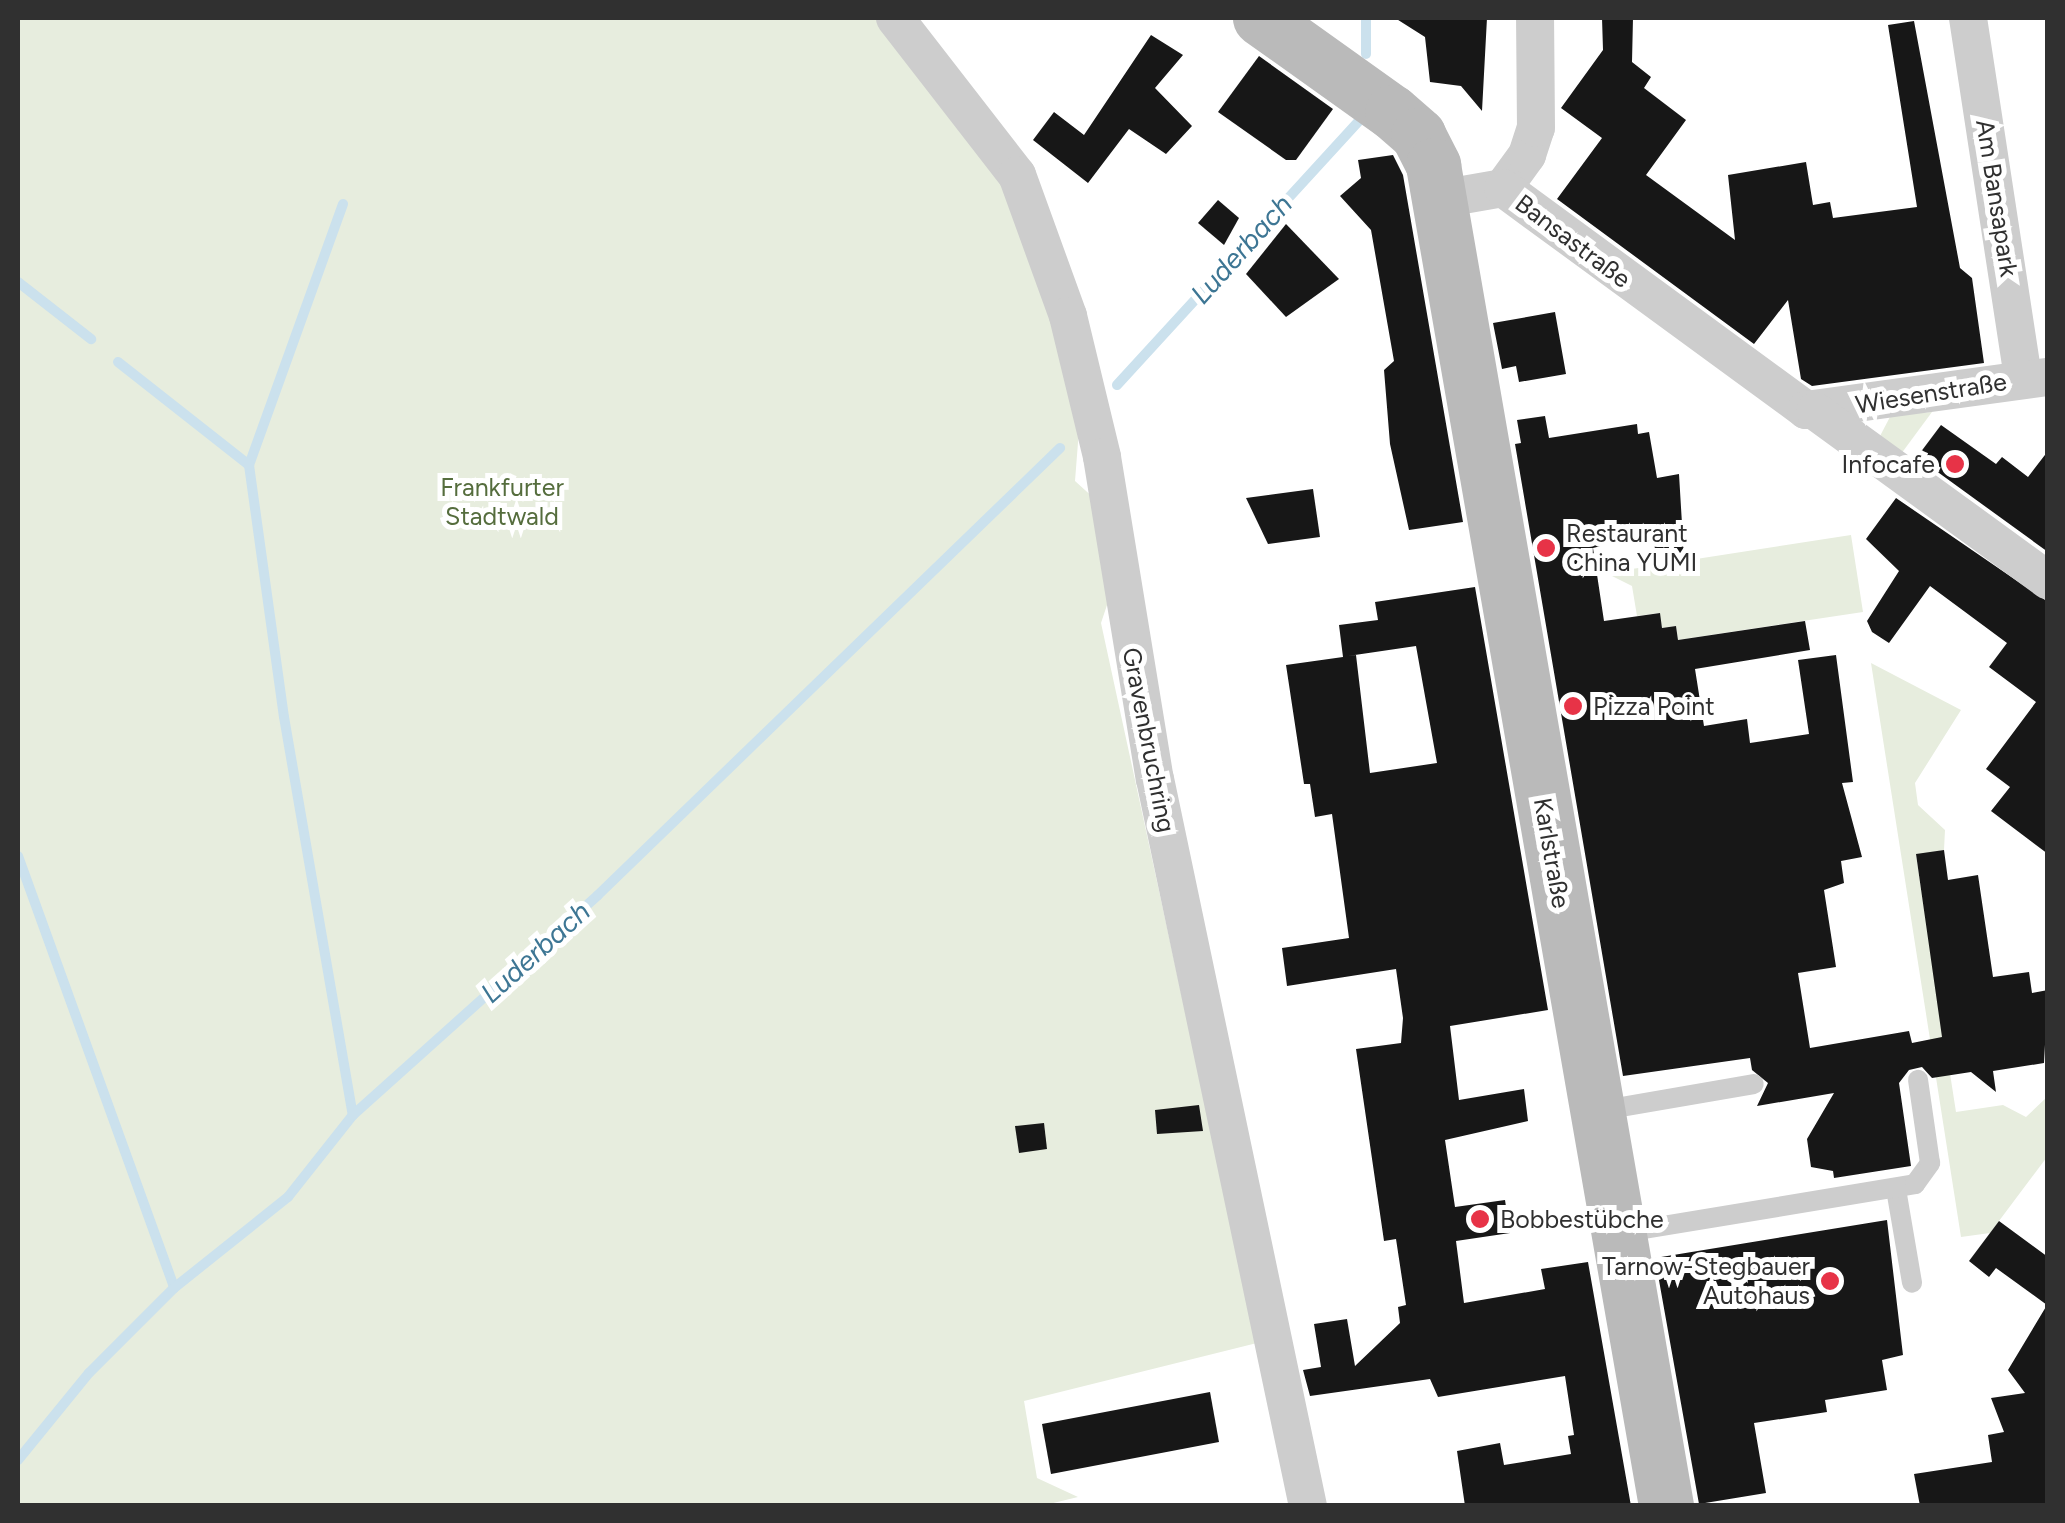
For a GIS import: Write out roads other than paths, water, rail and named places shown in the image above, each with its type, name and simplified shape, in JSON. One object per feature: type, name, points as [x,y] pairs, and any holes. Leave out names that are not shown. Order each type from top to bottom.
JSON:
[{"type":"street","name":"Gravenbruchring","points":[[894,18],[1017,175],[1068,316],[1104,473],[1154,779],[1308,1506]]},
{"type":"street","points":[[1260,18],[1418,135],[1440,199]]},
{"type":"street","points":[[1503,188],[1528,155],[1536,128],[1535,18]]},
{"type":"street","name":"Am Bansapark","points":[[1968,18],[2035,378]]},
{"type":"street","name":"Bansastraße","points":[[1440,199],[1503,188],[1774,392],[1815,411],[2048,580]]},
{"type":"street","name":"Karlstraße","points":[[1440,199],[1666,1506]]},
{"type":"street","name":"Wiesenstraße","points":[[1815,411],[2035,378]]},
{"type":"lane","points":[[1618,1234],[1896,1189],[1925,1177],[1930,1163],[1918,1080]]},
{"type":"lane","points":[[1597,1112],[1754,1084]]},
{"type":"lane","points":[[1896,1189],[1912,1282]]},
{"type":"waterway","name":"Luderbach","points":[[1366,18],[1366,54]]},
{"type":"waterway","name":"Luderbach","points":[[1117,385],[1364,115]]},
{"type":"waterway","points":[[343,204],[249,465],[284,717],[353,1115]]},
{"type":"waterway","points":[[18,282],[91,339]]},
{"type":"waterway","points":[[118,362],[249,465]]},
{"type":"waterway","name":"Luderbach","points":[[18,1460],[89,1373],[174,1288],[288,1197],[353,1115],[598,895],[1060,448]]},
{"type":"waterway","points":[[18,856],[174,1288]]},
{"type":"place","name":"Infocafe","points":[[1955,464]]},
{"type":"place","name":"Restaurant China YUMI","points":[[1546,548]]},
{"type":"place","name":"Pizza Point","points":[[1573,706]]},
{"type":"place","name":"Bobbestübche","points":[[1480,1219]]},
{"type":"place","name":"Tarnow-Stegbauer Autohaus","points":[[1830,1281]]},
{"type":"park label","name":"Frankfurter Stadtwald","points":[[502,502]]}]
